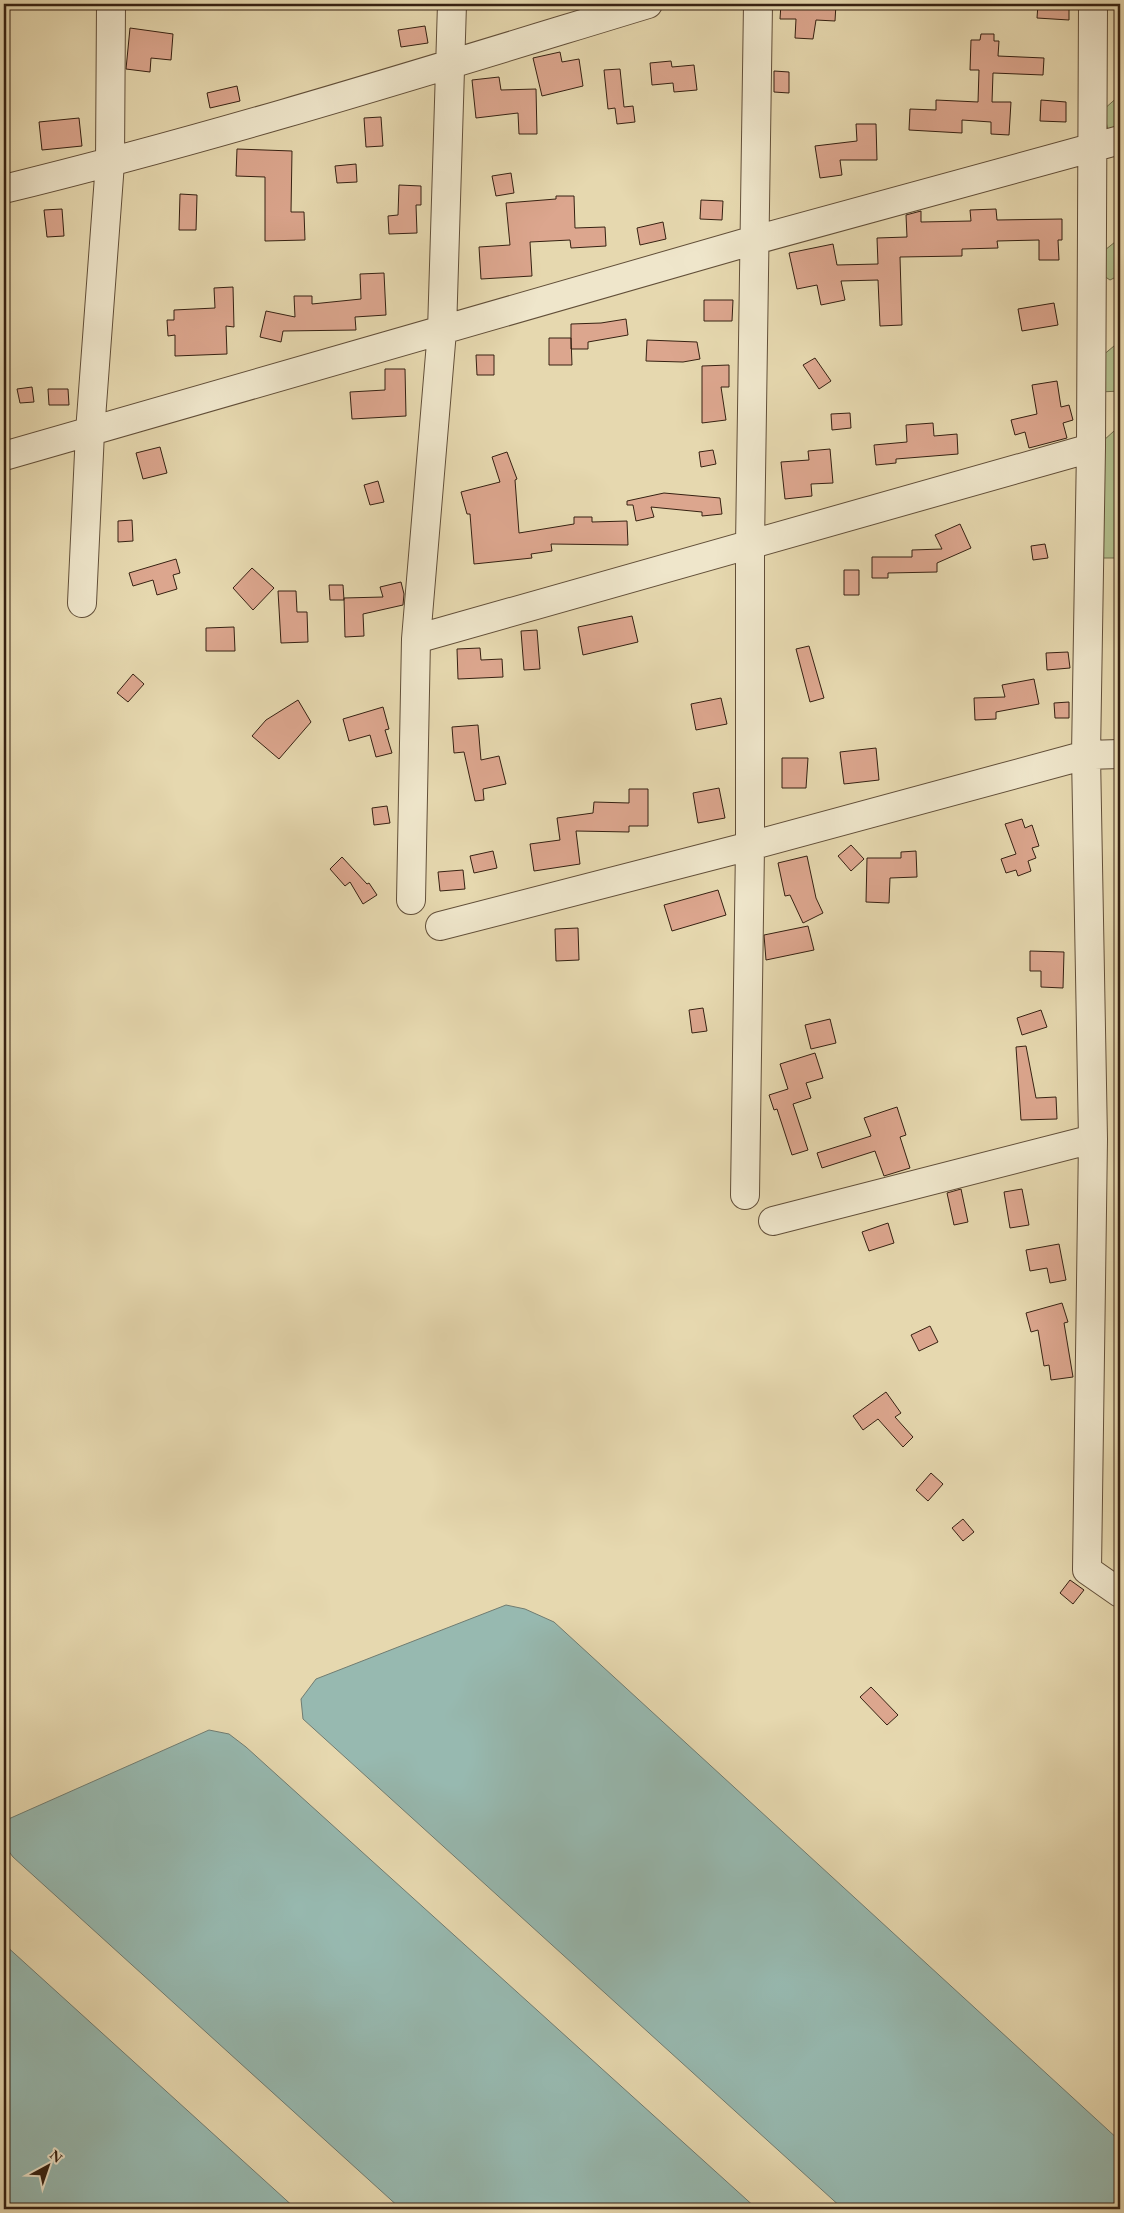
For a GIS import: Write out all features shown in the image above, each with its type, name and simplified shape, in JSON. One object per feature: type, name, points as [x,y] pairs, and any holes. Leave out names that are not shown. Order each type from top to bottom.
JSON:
[{"type":"street","points":[[82,603],[90,432],[110,163],[111,4]]},
{"type":"street","points":[[410,900],[416,639],[442,331],[452,4]]},
{"type":"street","points":[[4,189],[110,163],[449,65],[648,4]]},
{"type":"street","points":[[745,1196],[750,846],[750,545],[758,4]]},
{"type":"street","points":[[1093,4],[1092,448],[1086,755],[1093,1139],[1088,1570],[1120,1593]]},
{"type":"street","points":[[4,456],[755,240],[1120,140]]},
{"type":"street","points":[[416,639],[1092,448]]},
{"type":"street","points":[[440,926],[750,846],[1086,755],[1120,754]]},
{"type":"street","points":[[773,1221],[1093,1139]]},
{"type":"green space","points":[[1120,95],[1120,128],[1108,130],[1103,110]]},
{"type":"green space","points":[[1120,238],[1120,275],[1110,280],[1101,274],[1100,254]]},
{"type":"green space","points":[[1120,341],[1120,391],[1100,392],[1096,361]]},
{"type":"green space","points":[[1119,430],[1120,558],[1103,558],[1095,553],[1103,441],[1114,431]]},
{"type":"water","points":[[506,1605],[525,1609],[554,1622],[1120,2141],[1120,2209],[843,2209],[303,1719],[301,1699],[316,1679]]},
{"type":"water","points":[[209,1730],[229,1734],[246,1747],[757,2209],[401,2209],[13,1857],[4,1845],[4,1821]]},
{"type":"water","points":[[4,1944],[296,2209],[4,2209]]},
{"type":"building","points":[[781,4],[836,4],[835,21],[816,20],[813,39],[795,38],[796,19],[780,19]]},
{"type":"building","points":[[1038,4],[1069,4],[1069,20],[1037,18]]},
{"type":"building","points":[[425,26],[428,43],[401,47],[398,30]]},
{"type":"building","points":[[130,28],[173,34],[171,60],[151,58],[150,72],[126,69]]},
{"type":"building","points":[[981,34],[994,34],[994,41],[999,41],[998,56],[1044,58],[1043,75],[993,73],[992,102],[1011,102],[1009,135],[991,134],[991,122],[962,120],[962,133],[909,130],[910,109],[936,110],[936,100],[978,102],[979,70],[970,70],[971,40],[980,40]]},
{"type":"building","points":[[560,52],[562,62],[579,59],[583,86],[542,96],[533,58]]},
{"type":"building","points":[[671,61],[672,67],[694,65],[697,90],[674,92],[673,83],[652,85],[650,63]]},
{"type":"building","points":[[620,69],[624,107],[633,106],[635,122],[617,124],[615,108],[608,109],[604,70]]},
{"type":"building","points":[[774,71],[789,72],[789,93],[774,92]]},
{"type":"building","points":[[499,77],[501,90],[536,89],[537,134],[519,134],[518,113],[476,118],[472,80]]},
{"type":"building","points":[[237,86],[240,101],[210,108],[207,93]]},
{"type":"building","points":[[1041,100],[1066,102],[1066,122],[1040,121]]},
{"type":"building","points":[[381,117],[383,146],[366,147],[364,118]]},
{"type":"building","points":[[79,118],[82,146],[42,150],[39,122]]},
{"type":"building","points":[[856,124],[876,124],[877,160],[840,160],[842,175],[820,178],[815,146],[857,141]]},
{"type":"building","points":[[237,149],[292,151],[291,212],[304,212],[305,240],[265,241],[265,177],[236,176]]},
{"type":"building","points":[[356,164],[357,182],[337,183],[335,166]]},
{"type":"building","points":[[511,173],[514,193],[496,196],[492,176]]},
{"type":"building","points":[[399,185],[421,186],[421,205],[416,205],[417,233],[389,234],[388,216],[398,215]]},
{"type":"building","points":[[180,194],[197,195],[196,230],[179,230]]},
{"type":"building","points":[[556,196],[574,196],[575,228],[605,227],[606,246],[571,248],[570,240],[530,242],[532,276],[481,279],[479,247],[510,245],[506,203],[556,199]]},
{"type":"building","points":[[701,200],[723,201],[722,220],[700,219]]},
{"type":"building","points":[[62,209],[64,236],[47,237],[44,210]]},
{"type":"building","points":[[996,209],[997,220],[1062,219],[1062,240],[1058,240],[1059,260],[1039,260],[1039,240],[997,241],[998,248],[962,249],[962,256],[900,257],[902,325],[880,326],[878,280],[841,281],[845,300],[821,305],[817,285],[797,289],[789,253],[833,244],[837,265],[878,264],[877,238],[907,237],[906,215],[921,211],[921,222],[971,221],[970,210]]},
{"type":"building","points":[[663,222],[666,239],[640,245],[637,228]]},
{"type":"building","points":[[384,273],[386,315],[355,317],[356,330],[283,331],[281,342],[260,337],[266,311],[295,317],[294,296],[312,296],[312,304],[361,299],[360,274]]},
{"type":"building","points":[[233,287],[234,327],[226,326],[227,354],[175,356],[175,335],[168,336],[167,320],[174,320],[174,310],[215,308],[214,288]]},
{"type":"building","points":[[704,300],[733,300],[732,321],[704,321]]},
{"type":"building","points":[[1054,303],[1058,325],[1022,331],[1018,309]]},
{"type":"building","points":[[626,319],[628,335],[588,342],[588,349],[571,349],[571,324],[601,323]]},
{"type":"building","points":[[549,338],[571,338],[572,365],[549,365]]},
{"type":"building","points":[[647,340],[697,342],[700,359],[683,362],[646,361]]},
{"type":"building","points":[[476,355],[494,355],[494,375],[477,375]]},
{"type":"building","points":[[815,358],[831,381],[819,389],[803,365]]},
{"type":"building","points":[[729,365],[729,387],[721,387],[726,420],[702,423],[702,366]]},
{"type":"building","points":[[385,369],[405,369],[406,416],[352,419],[350,392],[385,390]]},
{"type":"building","points":[[1057,381],[1061,407],[1069,405],[1073,420],[1063,423],[1067,438],[1029,448],[1025,432],[1015,435],[1011,420],[1037,414],[1032,385]]},
{"type":"building","points":[[32,387],[34,402],[20,403],[17,389]]},
{"type":"building","points":[[48,389],[68,389],[69,405],[49,405]]},
{"type":"building","points":[[850,413],[851,428],[832,430],[831,414]]},
{"type":"building","points":[[933,423],[934,436],[957,434],[958,454],[896,459],[896,463],[876,465],[874,445],[907,442],[906,425]]},
{"type":"building","points":[[160,447],[167,473],[143,479],[136,453]]},
{"type":"building","points":[[830,449],[833,483],[811,484],[812,496],[785,499],[781,462],[809,460],[808,451]]},
{"type":"building","points":[[713,450],[716,464],[701,467],[699,452]]},
{"type":"building","points":[[507,452],[517,479],[515,480],[519,533],[574,524],[574,517],[592,517],[592,522],[627,521],[628,545],[551,544],[552,551],[531,554],[532,558],[474,564],[470,514],[467,514],[461,492],[500,482],[492,457]]},
{"type":"building","points":[[378,481],[384,502],[370,505],[364,485]]},
{"type":"building","points":[[664,493],[720,498],[722,514],[702,516],[702,512],[651,507],[654,517],[636,521],[633,505],[627,505],[627,501]]},
{"type":"building","points":[[132,520],[133,541],[118,542],[118,521]]},
{"type":"building","points":[[960,524],[971,548],[937,563],[937,572],[888,573],[888,578],[872,578],[872,557],[912,557],[912,550],[942,549],[935,535]]},
{"type":"building","points":[[1045,544],[1048,558],[1033,560],[1031,546]]},
{"type":"building","points":[[176,559],[180,573],[173,575],[177,589],[157,595],[153,580],[133,586],[129,573]]},
{"type":"building","points":[[252,568],[274,588],[253,610],[233,588]]},
{"type":"building","points":[[844,570],[859,570],[859,595],[844,595]]},
{"type":"building","points":[[401,582],[404,594],[403,605],[363,614],[364,636],[345,637],[344,598],[383,597],[380,587]]},
{"type":"building","points":[[329,585],[343,585],[344,600],[330,600]]},
{"type":"building","points":[[278,591],[296,591],[297,612],[307,612],[308,642],[281,643]]},
{"type":"building","points":[[632,616],[638,642],[583,655],[578,627]]},
{"type":"building","points":[[234,627],[235,651],[206,651],[206,628]]},
{"type":"building","points":[[537,630],[540,669],[524,670],[521,631]]},
{"type":"building","points":[[809,646],[824,698],[810,702],[796,649]]},
{"type":"building","points":[[480,648],[481,660],[502,659],[503,677],[458,679],[457,649]]},
{"type":"building","points":[[1068,652],[1070,668],[1047,670],[1046,653]]},
{"type":"building","points":[[133,674],[144,684],[128,702],[117,693]]},
{"type":"building","points":[[1034,679],[1039,704],[996,712],[996,719],[975,720],[974,698],[1005,697],[1002,685]]},
{"type":"building","points":[[721,698],[727,724],[696,730],[691,704]]},
{"type":"building","points":[[298,700],[311,722],[279,759],[252,736],[266,720]]},
{"type":"building","points":[[1069,702],[1069,718],[1055,718],[1054,703]]},
{"type":"building","points":[[383,707],[389,729],[385,730],[392,753],[376,757],[370,735],[349,741],[343,719]]},
{"type":"building","points":[[478,725],[481,760],[499,756],[506,784],[483,789],[484,800],[475,801],[464,752],[454,753],[452,727]]},
{"type":"building","points":[[876,748],[879,780],[844,784],[840,752]]},
{"type":"building","points":[[782,758],[808,758],[806,788],[782,788]]},
{"type":"building","points":[[719,788],[725,818],[698,823],[693,793]]},
{"type":"building","points":[[629,789],[648,789],[648,826],[629,826],[629,832],[576,831],[580,864],[534,871],[530,844],[560,840],[557,818],[593,813],[594,802],[629,803]]},
{"type":"building","points":[[387,806],[390,823],[374,825],[372,808]]},
{"type":"building","points":[[1022,819],[1025,828],[1032,825],[1039,846],[1032,848],[1036,858],[1028,861],[1031,871],[1018,876],[1016,870],[1006,873],[1001,859],[1016,854],[1005,824]]},
{"type":"building","points":[[851,845],[864,859],[851,871],[838,856]]},
{"type":"building","points":[[493,851],[497,868],[474,873],[470,856]]},
{"type":"building","points":[[916,851],[917,877],[890,878],[889,903],[866,902],[867,858],[901,858],[901,852]]},
{"type":"building","points":[[807,856],[816,898],[823,913],[803,923],[790,895],[785,896],[778,863]]},
{"type":"building","points":[[342,857],[367,884],[369,883],[377,895],[363,904],[350,882],[345,886],[330,869]]},
{"type":"building","points":[[463,870],[465,889],[440,891],[438,872]]},
{"type":"building","points":[[718,890],[726,915],[672,931],[664,905]]},
{"type":"building","points":[[808,926],[814,950],[766,960],[764,935]]},
{"type":"building","points":[[578,928],[579,960],[556,961],[555,929]]},
{"type":"building","points":[[1030,951],[1064,952],[1063,988],[1041,987],[1041,971],[1030,971]]},
{"type":"building","points":[[703,1008],[707,1031],[692,1033],[689,1010]]},
{"type":"building","points":[[1041,1010],[1047,1027],[1022,1035],[1017,1018]]},
{"type":"building","points":[[830,1019],[836,1043],[811,1049],[805,1025]]},
{"type":"building","points":[[1026,1046],[1036,1098],[1056,1097],[1057,1119],[1021,1120],[1016,1047]]},
{"type":"building","points":[[815,1053],[823,1078],[806,1083],[811,1098],[793,1104],[808,1150],[792,1155],[777,1109],[774,1110],[769,1095],[788,1089],[780,1064]]},
{"type":"building","points":[[897,1107],[906,1135],[900,1137],[910,1168],[884,1176],[875,1151],[822,1168],[817,1153],[871,1136],[864,1118]]},
{"type":"building","points":[[961,1189],[968,1222],[954,1225],[947,1193]]},
{"type":"building","points":[[1022,1189],[1029,1225],[1010,1228],[1004,1192]]},
{"type":"building","points":[[888,1223],[894,1243],[869,1251],[862,1232]]},
{"type":"building","points":[[1059,1244],[1066,1280],[1050,1283],[1047,1268],[1030,1271],[1026,1250]]},
{"type":"building","points":[[1062,1303],[1068,1322],[1064,1323],[1073,1377],[1051,1380],[1049,1365],[1044,1366],[1038,1330],[1031,1332],[1026,1313]]},
{"type":"building","points":[[930,1326],[938,1342],[919,1351],[911,1335]]},
{"type":"building","points":[[886,1392],[901,1413],[895,1417],[913,1437],[903,1447],[878,1419],[863,1430],[853,1416]]},
{"type":"building","points":[[931,1473],[943,1484],[928,1501],[916,1490]]},
{"type":"building","points":[[963,1519],[974,1532],[963,1541],[952,1528]]},
{"type":"building","points":[[1070,1580],[1084,1590],[1073,1604],[1060,1593]]},
{"type":"building","points":[[871,1687],[898,1715],[887,1725],[860,1697]]}]
